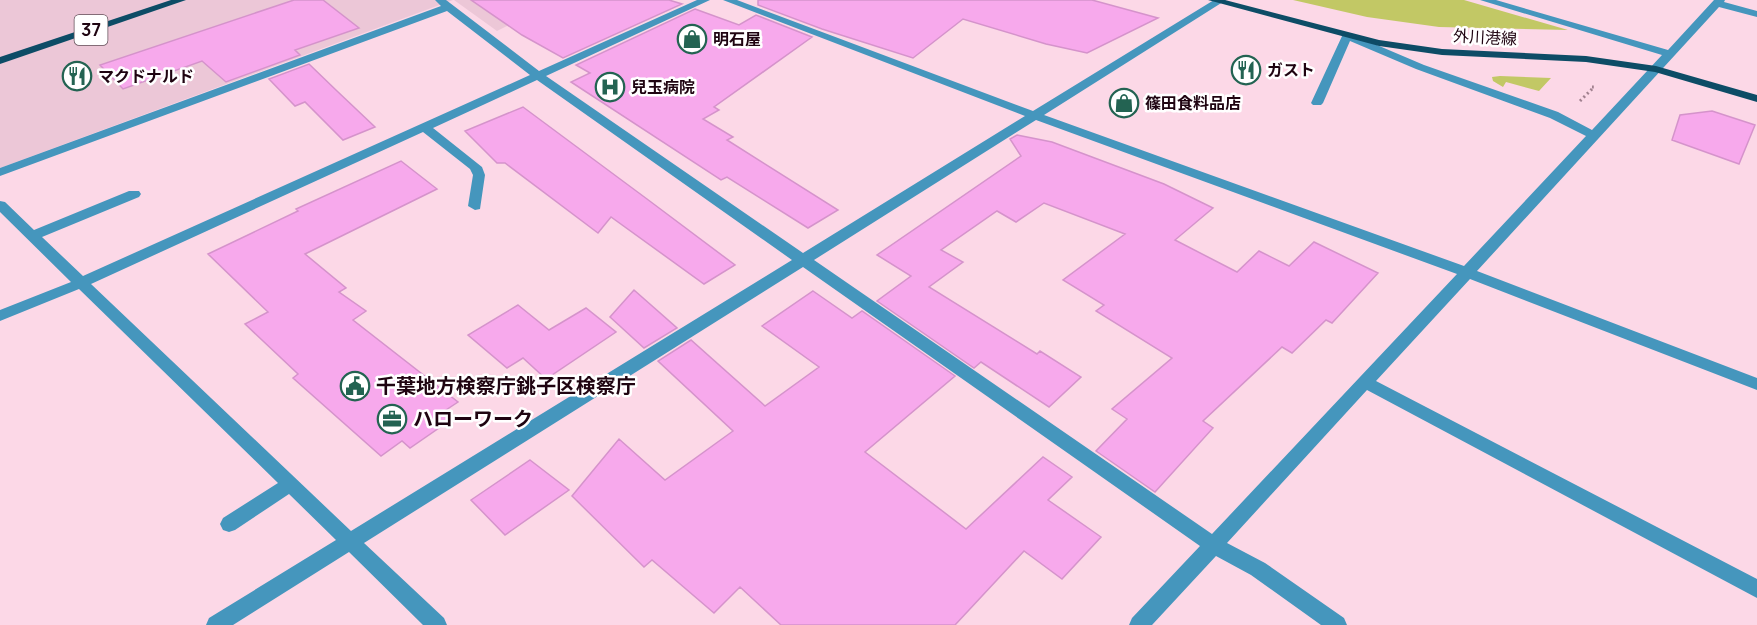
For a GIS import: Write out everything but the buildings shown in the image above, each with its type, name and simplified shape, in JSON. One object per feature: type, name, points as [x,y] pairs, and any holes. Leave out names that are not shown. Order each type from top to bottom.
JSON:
[{"type":"main road","name":"37","points":[[0,61],[181,0]]},
{"type":"main road","name":"外川港線","points":[[1218,0],[1347,36],[1442,52],[1586,59],[1656,69],[1757,99]]},
{"type":"street","points":[[0,316],[81,283],[705,0]]},
{"type":"street","points":[[728,0],[1035,116],[1467,272],[1757,384]]},
{"type":"street","points":[[216,625],[1218,0]]},
{"type":"street","points":[[1485,0],[1670,54]]},
{"type":"street","points":[[1139,625],[1718,2],[1757,14]]},
{"type":"street","points":[[0,172],[444,4],[538,76],[1213,545],[1258,569],[1336,625]]},
{"type":"street","points":[[1317,103],[1347,36],[1420,67],[1554,115],[1594,135]]},
{"type":"street","points":[[424,127],[476,167],[479,175],[475,206]]},
{"type":"street","points":[[33,237],[134,194]]},
{"type":"street","points":[[0,205],[437,625]]},
{"type":"street","points":[[1365,382],[1757,589]]},
{"type":"street","points":[[229,524],[291,484]]},
{"type":"shaded area","points":[[0,0],[453,0],[0,168]]},
{"type":"shaded area","points":[[454,0],[559,0],[497,31]]},
{"type":"green space","points":[[1293,0],[1464,0],[1568,30],[1439,27],[1367,17]]},
{"type":"green space","points":[[1492,77],[1551,78],[1539,91],[1506,82],[1503,87],[1493,81]]},
{"type":"place","name":"明石屋","points":[[692,39]]},
{"type":"place","name":"ガスト","points":[[1246,70]]},
{"type":"place","name":"マクドナルド","points":[[77,76]]},
{"type":"place","name":"兒玉病院","points":[[610,87]]},
{"type":"place","name":"篠田食料品店","points":[[1124,103]]},
{"type":"place","name":"千葉地方検察庁銚子区検察庁","points":[[355,386]]},
{"type":"place","name":"ハローワーク","points":[[392,419]]}]
